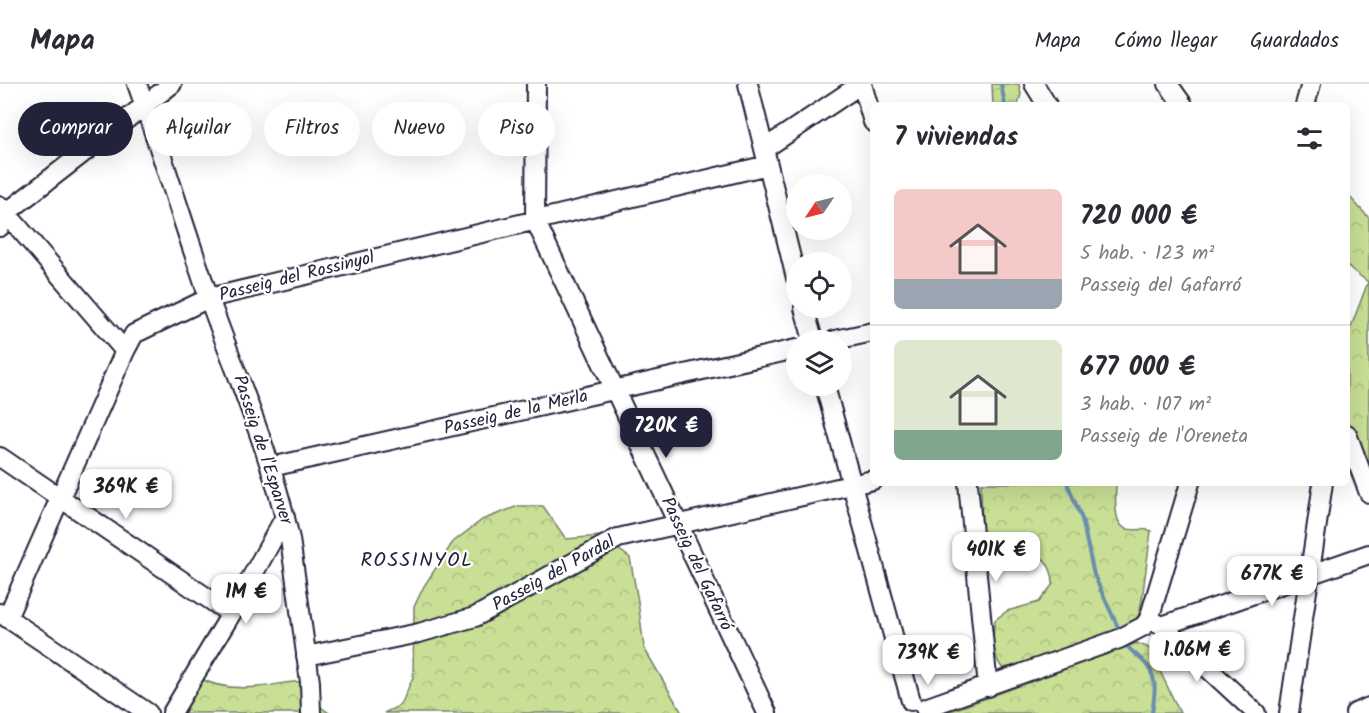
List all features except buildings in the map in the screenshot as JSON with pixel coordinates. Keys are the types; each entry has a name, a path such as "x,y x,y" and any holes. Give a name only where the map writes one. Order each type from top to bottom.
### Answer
{"street":[{"name":"Passeig de l'Esparver","path":"137,84 145,105"},
{"path":"149,102 172,84"},
{"path":"535,220 536,84"},
{"path":"748,84 790,252"},
{"path":"766,157 862,84 870,112"},
{"path":"1034,84 1045,102"},
{"path":"1168,84 1180,102"},
{"path":"1306,102 1311,84"},
{"path":"125,351 2,216 145,105"},
{"name":"Passeig de l'Esparver","path":"162,156 209,298 271,467 285,517 306,656 311,713"},
{"name":"Passeig del Rossinyol","path":"4,616 61,497 134,334 209,298 535,220 766,157"},
{"name":"Passeig del Gafarró","path":"535,220 767,713"},
{"path":"852,336 870,333"},
{"name":"Passeig de la Merla","path":"271,467 786,351"},
{"path":"828,396 916,709 988,687 1124,637 1144,626 1369,554"},
{"path":"1350,443 1369,493"},
{"path":"0,458 61,497 231,614"},
{"name":"Passeig del Pardal","path":"306,656 419,633 475,617 618,538 870,481"},
{"path":"968,486 988,687"},
{"path":"1156,623 1189,486"},
{"path":"1289,713 1323,486"},
{"path":"172,713 285,517"},
{"path":"4,616 148,713"},
{"path":"1156,623 1256,713"},
{"path":"1354,713 1369,707"}],"green space":[{"path":"992,84 1019,84 1021,94 1019,102 993,102"},
{"path":"1350,197 1369,218 1369,471 1350,428 1350,329 1368,282 1350,268"},
{"path":"981,486 1116,486 1117,516 1122,526 1130,530 1151,531 1138,617 1133,622 1103,635 1032,661 1002,668 996,657 994,645 995,620 1007,611 1039,602 1053,584 1053,578 1046,562 1033,553 996,560 988,559 982,535"},
{"path":"518,506 543,506 566,539 601,536 630,558 644,648 682,713 384,713 401,705 413,677 414,607 424,586 453,542 482,520"},
{"path":"1137,643 1149,648 1180,713 945,713"},
{"path":"198,677 219,686 235,688 297,681 310,682 310,699 329,713 172,713"}],"waterway":[{"path":"1001,84 1004,102"},
{"path":"1068,486 1082,519 1094,575 1121,634"},
{"path":"1125,643 1151,672 1154,685 1152,713"}],"district":[{"name":"ROSSINYOL","path":"417,561"}]}
